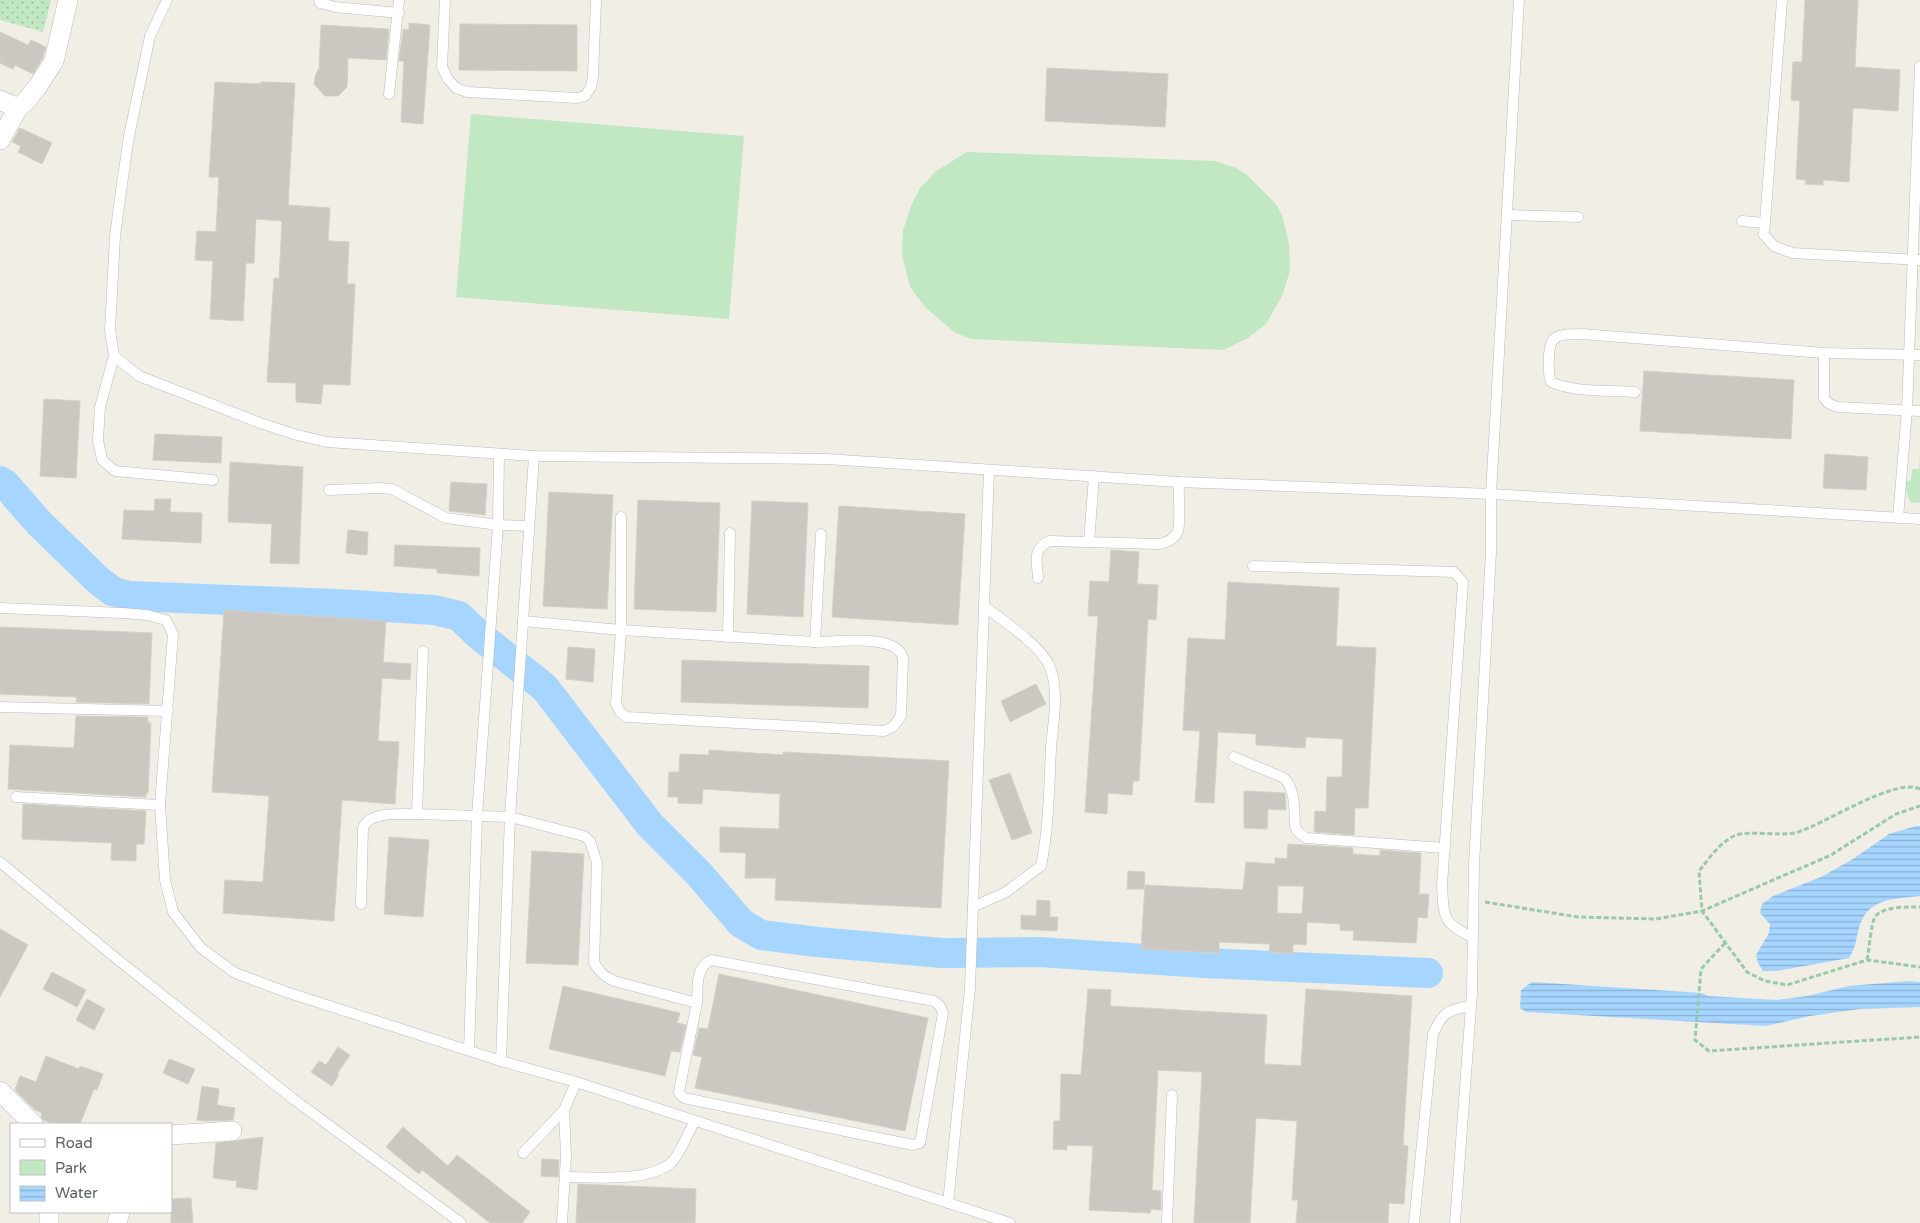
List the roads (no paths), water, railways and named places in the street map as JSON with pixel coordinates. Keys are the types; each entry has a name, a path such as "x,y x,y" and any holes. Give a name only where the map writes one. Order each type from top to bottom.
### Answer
{"street":[{"path":"0,140 18,108 32,94 54,61 68,0"},
{"path":"0,100 18,108"},
{"path":"0,1091 32,1123"},
{"path":"172,1135 232,1131"}],"lane":[{"path":"167,0 150,36 126,155 115,236 110,330 114,356 100,407 98,440 102,460 115,471 213,480"},
{"path":"319,0 320,3 335,7 399,13"},
{"path":"389,94 400,0"},
{"path":"445,0 442,67 448,79 456,88 467,92 577,98 585,96 591,87 596,0"},
{"path":"1455,1223 1472,993 1473,900 1491,552 1491,494 1519,0"},
{"path":"1782,0 1764,235 1774,246 1792,253 1916,260"},
{"path":"1898,518 1907,410 1915,354 1920,66"},
{"path":"1507,215 1578,217"},
{"path":"1742,222 1764,223"},
{"path":"1635,392 1578,388 1551,382 1549,376 1550,345 1554,339 1562,335 1582,334 1824,353 1915,354"},
{"path":"1824,353 1824,398 1828,403 1837,407 1920,411"},
{"path":"114,356 139,376 297,435 327,442 534,456 826,459 1178,482 1491,494 1920,519"},
{"path":"469,1050 477,816 498,525 499,454"},
{"path":"501,1061 510,816 520,694 521,650 534,456"},
{"path":"948,1203 970,988 990,470"},
{"path":"1089,542 1094,476"},
{"path":"1038,578 1036,554 1040,546 1049,541 1167,543 1178,530 1178,482"},
{"path":"329,490 392,489 446,518 498,525 529,526"},
{"path":"523,621 621,630 815,642 878,641 896,646 902,652 903,658 901,716 893,727 884,731 627,716 621,713 616,704 621,630 621,517"},
{"path":"728,637 730,533"},
{"path":"815,642 821,534"},
{"path":"1253,566 1454,572 1460,576 1464,589 1442,885 1444,914 1452,927 1472,937"},
{"path":"973,907 1006,892 1041,866 1050,790 1055,702 1053,676 1050,665 1044,655 984,606"},
{"path":"0,608 123,613 147,615 166,620 173,634 160,806 164,880 173,912 201,948 235,973 286,992 501,1061 576,1082 1010,1223"},
{"path":"416,814 423,651"},
{"path":"0,707 168,711"},
{"path":"1234,757 1284,778 1288,782 1292,793 1295,826 1297,831 1306,838 1444,848"},
{"path":"16,797 160,806"},
{"path":"361,904 363,828 371,818 416,814 510,816 584,836 590,841 596,863 594,962 598,970 604,976 614,981 697,1003"},
{"path":"0,862 110,953 292,1098 461,1223"},
{"path":"711,960 934,1001 940,1006 943,1013 920,1143 913,1144 684,1098 680,1093 680,1086 697,1003 699,974 704,964 711,960"},
{"path":"1414,1223 1433,1034 1440,1019 1446,1012 1470,1006"},
{"path":"523,1153 564,1110 576,1082"},
{"path":"1166,1223 1172,1095"},
{"path":"562,1223 566,1156 564,1110"},
{"path":"565,1177 628,1177 653,1173 672,1162 695,1121"}],"water":[{"path":"1920,826 1920,896 1882,902 1868,911 1863,918 1855,946 1849,958 1776,971 1763,971 1756,955 1769,933 1770,924 1760,913 1762,904 1773,896 1821,877 1853,859 1889,834"},
{"path":"1909,981 1920,982 1920,1007 1860,1009 1810,1016 1766,1026 1526,1012 1520,1008 1521,990 1532,982 1777,1000 1807,996 1849,986"}],"waterway":[{"path":"0,481 5,484 39,523 98,580 112,591 128,596 336,604 434,610 459,616 479,635 545,688 650,825 700,875 741,923 761,935 942,953 1039,952 1204,963 1428,973"}]}
